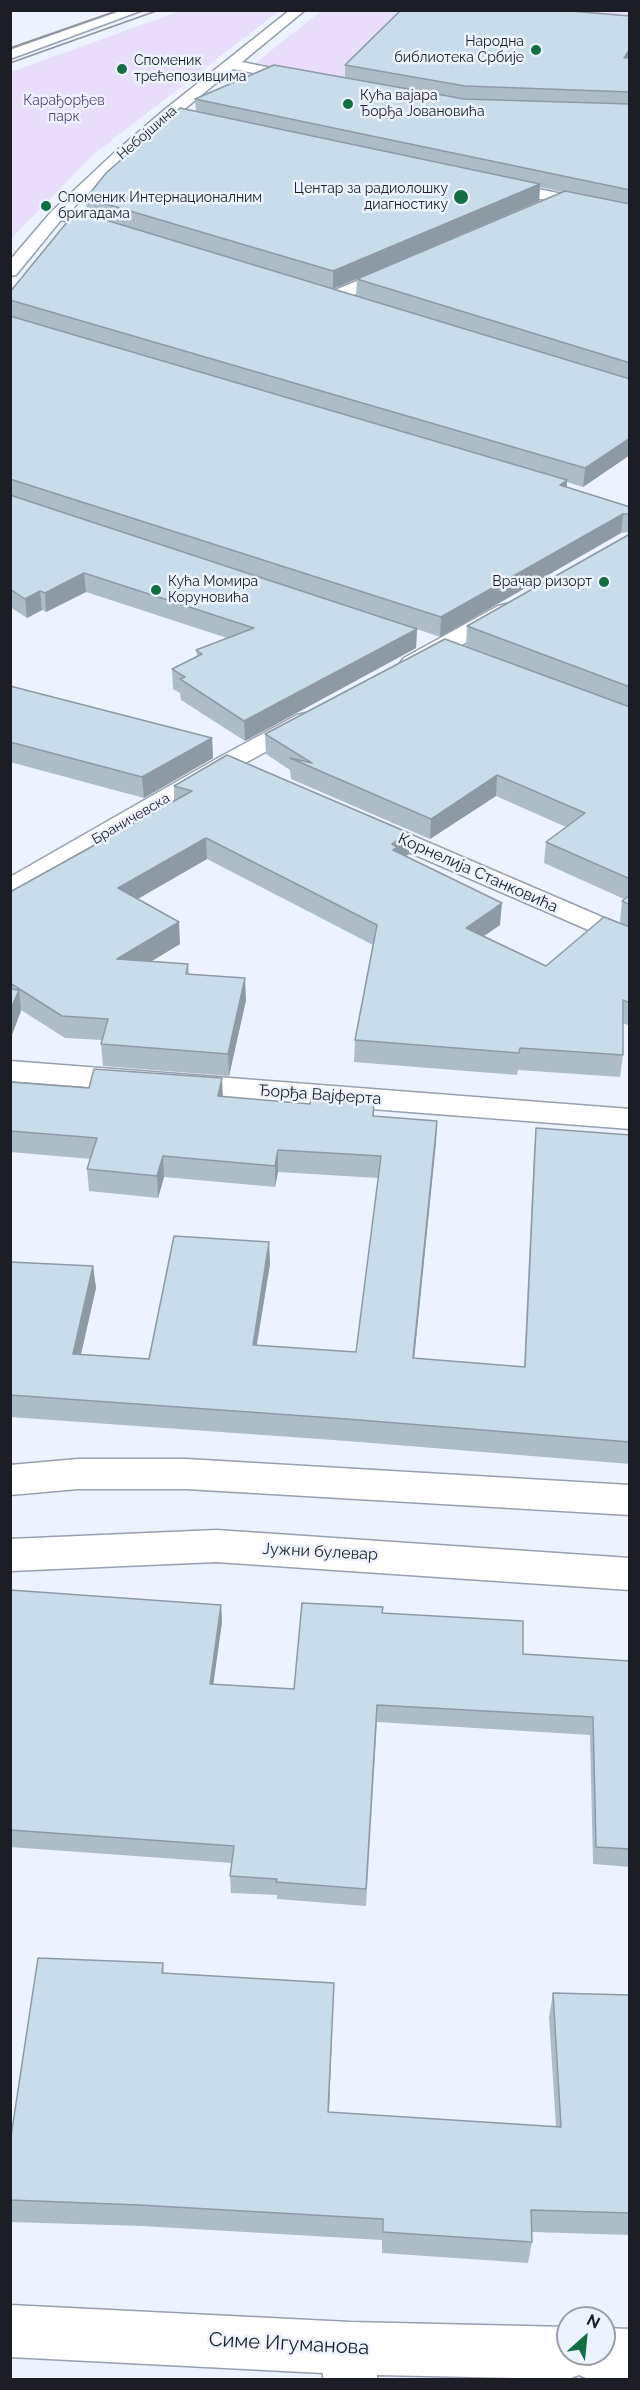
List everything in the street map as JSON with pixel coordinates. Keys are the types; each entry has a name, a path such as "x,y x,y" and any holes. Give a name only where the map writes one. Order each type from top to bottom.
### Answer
{"street":[{"path":"10,55 137,10"},
{"name":"Небојшина","path":"10,271 58,214 119,156 299,10"},
{"path":"230,64 323,82"},
{"path":"168,114 194,120"},
{"path":"481,182 630,213"},
{"path":"537,210 562,199"},
{"path":"58,214 134,237"},
{"path":"356,304 328,295 408,265"},
{"path":"390,675 453,651 529,597"},
{"path":"408,636 453,651"},
{"name":"Браничевска","path":"10,890 227,763 329,708"},
{"path":"227,763 260,777"},
{"name":"Корнелија Станковића","path":"347,816 630,940"},
{"path":"10,865 39,873"},
{"name":"Ђорђа Вајферта","path":"10,1071 630,1119"},
{"path":"10,1480 78,1474 186,1474 630,1500"},
{"name":"Јужни булевар","path":"10,1555 216,1546 630,1574"},
{"name":"Симе Игуманова","path":"10,2331 350,2364 556,2354"}],"green space":[{"name":"Карађорђев парк","path":"180,11 279,11 94,154 11,239 11,72"},
{"path":"321,11 629,11 629,89 399,91 254,64"}],"building":[{"path":"401,10 558,10 630,16 630,49 624,58 630,58 630,92 465,86 345,65"},
{"path":"274,65 464,99 630,104 630,190 195,99"},
{"path":"180,108 540,184 333,271 86,198 106,173"},
{"path":"565,191 630,204 630,363 357,279"},
{"path":"76,211 630,379 630,438 585,468 10,300 10,292"},
{"path":"10,316 567,480 560,485 630,507 630,514 623,514 441,617 10,479"},
{"path":"10,495 417,629 244,721 180,679 185,677 172,669 202,654 196,650 254,628 84,573 45,593 40,591 25,599 10,589"},
{"path":"630,534 630,687 467,626"},
{"path":"445,639 630,707 630,879 546,842 585,813 497,775 431,819 290,758 312,763 265,734"},
{"path":"10,686 212,738 142,777 10,742"},
{"path":"227,755 409,833 392,844 397,847 393,850 502,903 466,928 546,966 604,917 630,927 630,1003 623,1000 623,1055 520,1048 519,1053 355,1040 377,925 206,838 118,888 179,922 117,959 188,964 186,974 245,978 228,1054 101,1044 108,1019 62,1016 10,983 10,892 192,791 174,786"},
{"path":"630,895 630,905 622,901"},
{"path":"10,989 19,990 10,1011"},
{"path":"94,1069 222,1078 218,1096 310,1104 311,1098 374,1102 373,1116 437,1121 413,1358 525,1367 536,1128 630,1135 630,1442 10,1395 10,1262 93,1266 73,1354 149,1359 174,1236 269,1242 253,1345 356,1352 381,1156 278,1150 275,1166 163,1156 157,1176 87,1169 97,1138 10,1131 10,1082 89,1088"},
{"path":"10,1590 221,1605 210,1684 294,1689 302,1603 383,1607 382,1613 523,1621 523,1654 630,1661 630,1849 596,1847 593,1717 377,1705 366,1889 230,1876 234,1846 10,1830"},
{"path":"38,1958 163,1963 162,1973 334,1983 328,2112 561,2127 553,1993 630,1995 630,2213 531,2210 532,2242 383,2232 383,2219 10,2200 10,2143"}],"tram line":[{"path":"10,48 119,10"},
{"path":"10,63 159,10"}],"place":[{"name":"Народна библиотека Србије","path":"536,50"},
{"name":"Споменик трећепозивцима","path":"122,69"},
{"name":"Кућа вајара Ђорђа Јовановића","path":"348,104"},
{"name":"Центар за радиолошку диагностику","path":"461,197"},
{"name":"Споменик Интернационалним бригадама","path":"46,206"},
{"name":"Врачар ризорт","path":"604,582"},
{"name":"Кућа Момира Коруновића","path":"156,590"}]}
